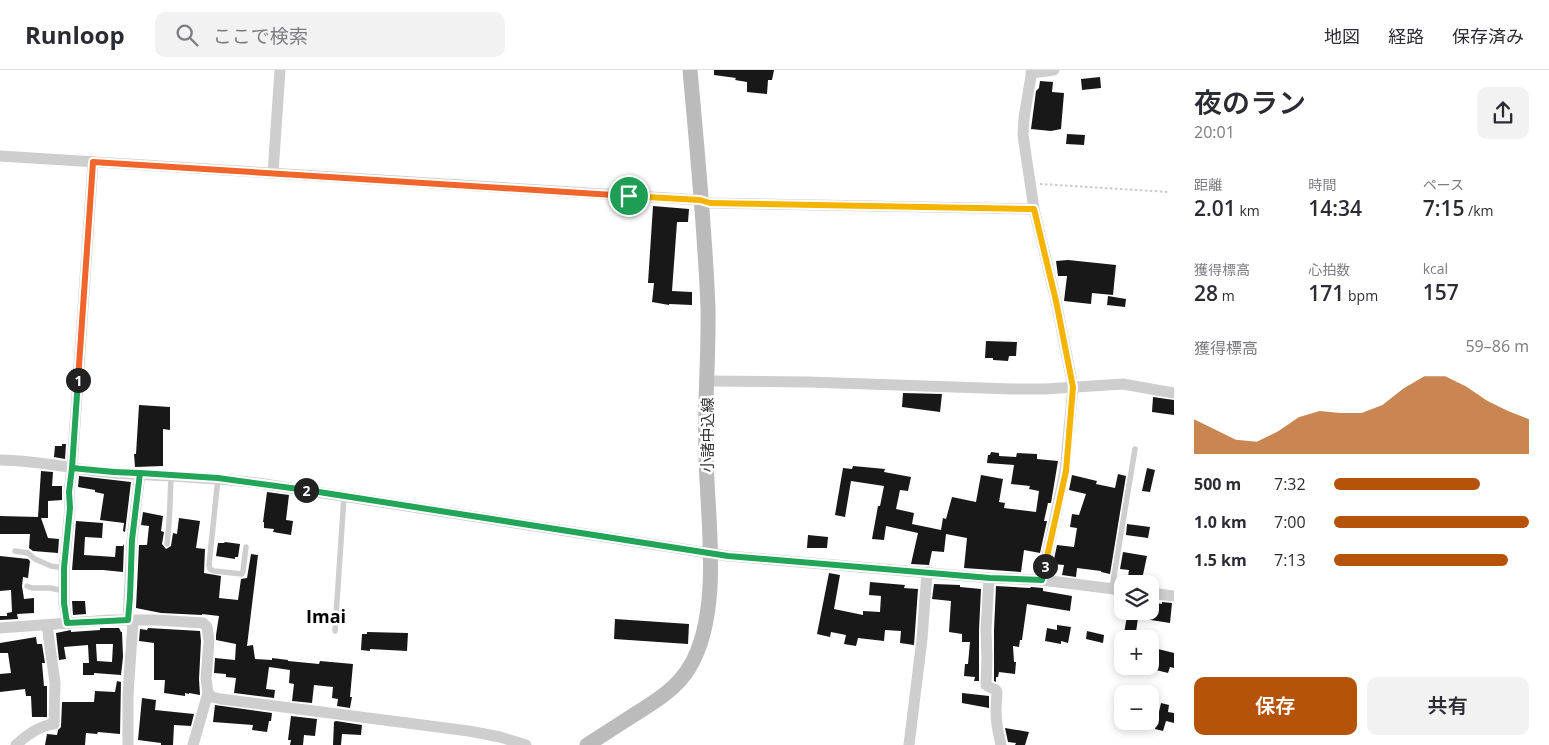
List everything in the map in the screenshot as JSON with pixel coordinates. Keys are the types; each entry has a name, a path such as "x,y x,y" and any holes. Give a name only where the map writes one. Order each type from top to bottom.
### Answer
{"main road":[{"name":"小諸中込線","path":"588,745 668,693 690,668 702,639 709,612 710,553 706,456 708,310 690,70"}],"street":[{"path":"273,173 280,70"},
{"path":"1042,580 1066,471 1073,387 1056,301 1034,209 1023,135 1031,72 1054,70"},
{"path":"0,156 700,200 710,203 1034,209"},
{"path":"67,623 64,568 70,508 69,492 93,162"},
{"path":"707,381 808,382 998,389 1045,389 1123,384 1174,393"},
{"path":"0,460 18,460 114,472 218,478 258,483 710,553 854,567 990,578 1042,580 1114,589"},
{"path":"128,745 132,540 140,473"},
{"path":"909,745 922,639 927,572"},
{"path":"990,578 986,630 986,685 996,690 997,693 995,712 1001,745"},
{"path":"1159,594 1174,596"},
{"path":"0,628 130,620 203,624 207,627 209,641 206,679 208,693 193,745"},
{"path":"16,745 46,725 54,724 55,683 47,625"},
{"path":"208,693 212,697 221,699 469,731 500,737 526,745"}],"lane":[{"path":"1119,575 1135,449"},
{"path":"167,544 171,517 172,476"},
{"path":"218,478 210,569 242,574 244,571 246,547"},
{"path":"335,631 344,496"},
{"path":"15,551 28,553 35,559 50,566 64,568"},
{"path":"28,586 64,591"}],"path":[{"path":"1031,184 1169,192"}],"building":[{"path":"714,70 774,70 772,80 768,80 767,94 747,92 747,82 735,80 736,78 714,75"},
{"path":"1100,77 1101,88 1082,90 1081,79"},
{"path":"1040,81 1053,82 1052,92 1064,93 1061,129 1051,131 1031,129 1036,91 1039,88"},
{"path":"1067,134 1085,135 1084,145 1066,144"},
{"path":"653,206 689,209 688,222 677,222 672,291 692,292 692,305 669,305 652,302 654,283 648,283"},
{"path":"1068,260 1116,265 1113,295 1092,293 1091,304 1064,301 1067,276 1058,276 1056,261"},
{"path":"1108,296 1126,299 1125,307 1107,305"},
{"path":"986,341 1017,342 1016,356 1009,356 1008,361 985,358"},
{"path":"903,393 942,394 940,412 902,407"},
{"path":"1153,397 1174,400 1174,415 1152,412"},
{"path":"139,405 170,407 170,430 163,429 163,466 135,467 134,454 136,454"},
{"path":"62,444 66,444 65,459 54,457 55,446 62,446"},
{"path":"991,452 999,453 999,456 1016,457 1017,453 1037,454 1037,459 1058,461 1051,503 1048,503 1044,521 1047,521 1040,553 1024,550 1021,572 964,568 967,538 946,534 944,552 932,551 929,565 911,564 918,533 886,526 884,540 872,539 884,486 851,481 845,517 835,515 843,468 852,469 853,466 885,469 884,472 911,477 908,491 900,490 896,509 914,513 912,524 941,530 943,518 946,519 952,497 976,502 981,475 1003,479 999,502 1005,503 1004,508 1036,512 1039,491 1029,489 1030,486 1011,484 1014,465 987,463 988,455"},
{"path":"1147,468 1155,470 1150,492 1142,491"},
{"path":"41,471 53,472 52,486 62,486 62,500 48,501 48,518 41,518 48,538 59,539 58,553 33,551 29,548 30,534 0,534 0,516 38,517"},
{"path":"1118,474 1126,476 1110,574 1077,568 1076,577 1062,575 1064,565 1053,564 1057,545 1074,547 1077,528 1070,527 1072,514 1079,515 1086,494 1069,490 1072,475 1097,481 1096,484 1115,488"},
{"path":"79,476 131,482 125,532 123,531 124,523 100,520 104,494 95,492 95,490 78,487"},
{"path":"267,492 289,495 286,520 293,521 291,535 273,532 274,529 264,528"},
{"path":"143,512 163,516 161,531 164,532 162,544 166,549 171,546 173,533 177,534 179,518 200,521 196,548 205,549 204,573 221,576 219,598 238,600 241,579 247,578 251,554 258,555 247,646 253,645 255,659 272,660 272,658 319,664 320,661 353,664 350,708 337,706 338,699 332,698 333,687 314,685 312,703 292,701 294,684 289,683 290,670 269,667 266,689 275,690 274,698 234,693 236,678 226,677 226,674 214,673 215,658 235,660 236,644 216,640 219,616 161,613 136,608 139,545 147,545 149,526 141,525"},
{"path":"76,521 103,523 102,538 85,537 84,555 115,557 116,546 123,546 124,544 123,572 72,570"},
{"path":"1127,524 1150,527 1148,538 1126,535"},
{"path":"808,535 828,537 827,548 807,548"},
{"path":"218,543 240,544 238,557 235,557 235,559 216,556"},
{"path":"1123,552 1147,556 1143,575 1128,575 1129,570 1120,569"},
{"path":"0,556 28,559 30,561 28,578 23,577 22,586 24,599 34,598 34,613 17,614 18,619 0,620 0,616 7,616 7,613 12,612 11,590 0,591"},
{"path":"829,573 840,575 834,609 863,615 863,611 880,612 881,596 869,595 870,582 905,585 904,588 918,589 914,645 900,643 901,631 885,630 884,641 858,638 856,646 844,644 846,635 831,632 830,637 817,634"},
{"path":"934,584 960,585 960,587 981,589 979,681 974,681 975,677 964,676 965,664 968,664 970,642 962,642 962,634 949,632 951,601 932,599"},
{"path":"996,586 1043,588 1043,591 1072,596 1070,611 1027,604 1022,640 1020,640 1019,647 1013,646 1014,662 1016,662 1015,674 999,672 996,682 994,681 994,630"},
{"path":"72,601 85,601 86,614 73,615"},
{"path":"1162,602 1172,603 1170,623 1151,620 1159,620 1159,604 1162,604"},
{"path":"615,619 689,624 688,644 614,639"},
{"path":"1126,620 1138,620 1136,630 1125,630"},
{"path":"1057,625 1071,627 1068,643 1061,641 1061,644 1045,641 1047,628 1057,630"},
{"path":"100,628 119,628 122,632 123,657 121,675 94,673 94,675 83,675 83,663 89,663 88,645 64,647 66,659 59,660 56,633 71,630 71,632 100,630","holes":["96,644 113,644 112,662 97,661"]},
{"path":"148,628 200,631 200,695 185,693 185,696 164,693 165,680 154,680 154,643 139,641 140,629 147,630"},
{"path":"1087,631 1104,635 1103,643 1086,639"},
{"path":"367,632 408,633 407,651 361,650 362,634 367,634"},
{"path":"36,637 37,644 42,644 45,663 42,663 44,686 47,686 47,717 32,717 31,696 26,696 25,689 0,692 0,674 11,673 8,653 0,653 0,643"},
{"path":"1159,649 1174,653 1174,668 1170,667 1168,673 1159,671"},
{"path":"117,681 121,682 120,734 86,733 85,745 45,745 47,734 57,735 61,727 62,702 94,702 95,691 115,692"},
{"path":"962,693 989,696 989,708 962,703"},
{"path":"142,698 156,700 155,710 194,714 191,726 174,725 173,745 161,745 161,743 138,740"},
{"path":"1161,703 1169,705 1168,712 1174,713 1174,723 1166,721 1163,731 1159,730"},
{"path":"215,705 272,713 267,732 252,730 253,725 213,722"},
{"path":"291,716 317,719 315,736 304,735 303,745 290,745 291,740 288,740"},
{"path":"334,722 362,725 361,735 342,734 341,745 333,745"},
{"path":"1005,728 1029,732 1025,745 1015,745 1016,743 1008,742"}],"district":[{"name":"Imai","path":"326,616"}],"route":[{"path":"629,196 93,162 72,468 140,473 132,540 128,620 67,623 64,603 64,568 72,468 218,478 258,483 728,556 990,578 1042,580 1066,471 1073,387 1056,301 1034,209 710,203 700,200 629,196"}]}
